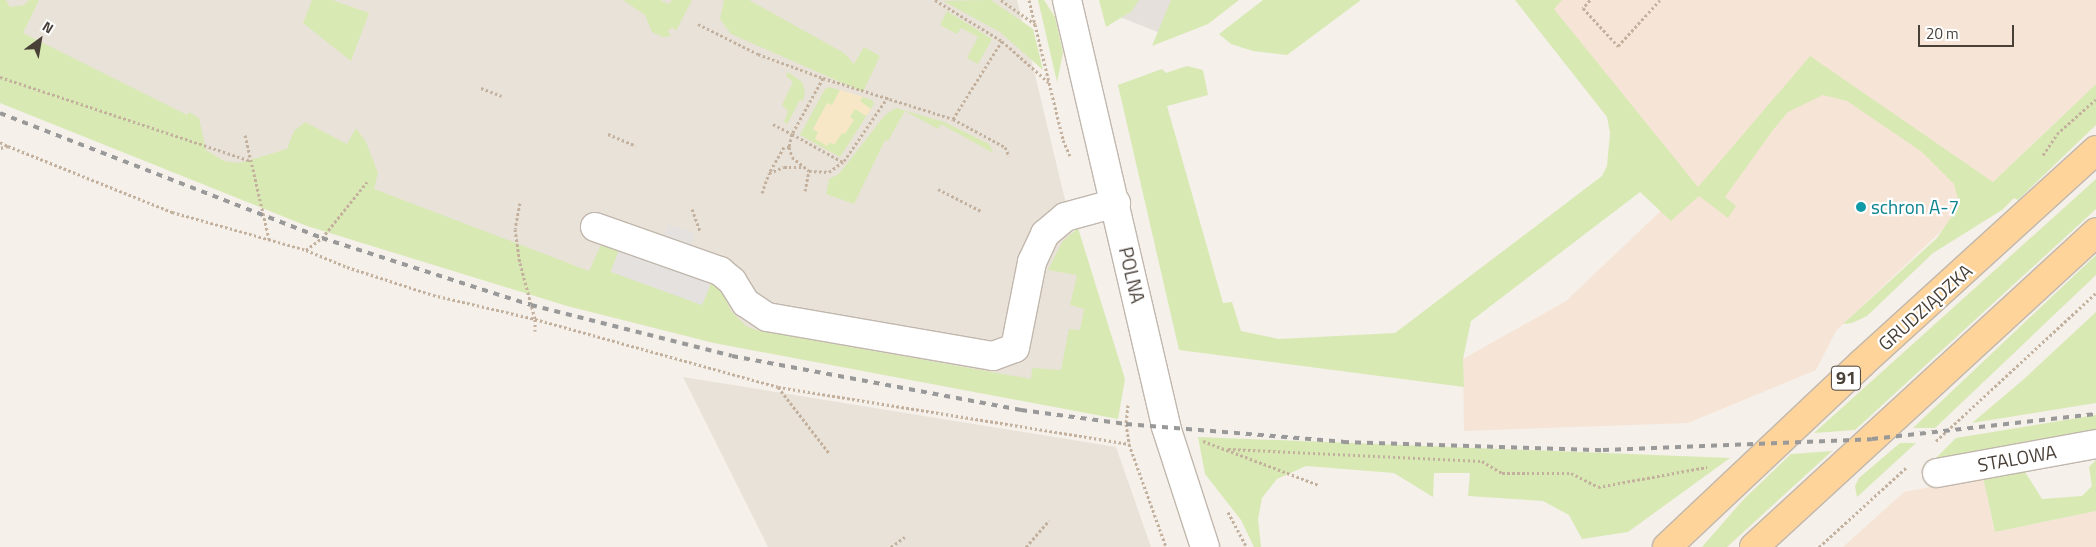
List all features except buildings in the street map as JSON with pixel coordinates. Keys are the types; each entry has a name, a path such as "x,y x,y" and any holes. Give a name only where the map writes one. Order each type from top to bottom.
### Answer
{"main road":[{"name":"GRUDZIĄDZKA","path":"1667,547 1854,370 2096,150"},
{"path":"1754,547 2096,232"}],"street":[{"name":"POLNA","path":"1067,0 1116,203 1166,427 1205,547"},
{"path":"594,227 720,271 732,281 746,303 767,317 993,356 1014,348 1032,262 1045,234 1065,217 1116,203"},
{"name":"STALOWA","path":"1937,472 2096,444"}],"path":[{"path":"937,0 1002,41 1049,82"},
{"path":"1001,0 1036,25"},
{"path":"1590,0 1583,8 1618,46 1660,0"},
{"path":"698,24 758,54 823,78 953,119 1005,147 1009,156"},
{"path":"953,119 1002,41"},
{"path":"0,77 251,161"},
{"path":"823,78 792,134 789,147 792,157 809,171 829,172 843,162 888,97"},
{"path":"481,88 502,96"},
{"path":"773,124 843,162"},
{"path":"608,134 636,146"},
{"path":"245,135 268,239"},
{"path":"0,142 172,212 306,250 346,267 433,295 535,319 778,387 1129,444"},
{"path":"0,148 8,146"},
{"path":"762,193 779,153 789,147"},
{"path":"769,173 784,167 802,167"},
{"path":"805,192 809,171"},
{"path":"306,250 322,238 367,182"},
{"path":"938,189 981,212"},
{"path":"520,203 515,229 520,263 535,319 534,330"},
{"path":"1932,445 2096,293"},
{"path":"778,387 829,453"},
{"path":"1196,439 1228,449 1319,485"},
{"path":"1228,449 1482,461 1502,473 1571,473 1598,487 1714,465"},
{"path":"1819,547 1910,464"},
{"path":"1026,547 1049,521"},
{"path":"891,547 905,537"}],"shaded area":[{"path":"0,0 1017,0 1112,395 758,334 584,291 0,81"},
{"path":"1107,0 1203,0 1160,33 1110,13"},
{"path":"1556,0 2096,0 2096,84 1836,331 1816,370 1688,423 1464,431 1463,359 1566,301 1690,183 1547,9"},
{"path":"668,224 695,233 682,272 711,283 702,305 611,272 619,250 654,262"},
{"path":"683,377 1116,447 1151,547 768,547"},
{"path":"1983,477 1995,532 2096,511 2096,547 1843,547 1904,492"}],"green space":[{"path":"0,0 6,0 10,7 24,5 29,0 39,0 23,33 187,115 189,112 199,118 206,150 224,161 239,163 287,149 294,131 305,122 347,144 356,128 366,142 378,173 374,189 589,271 601,245 619,250 611,271 702,305 711,283 721,289 731,311 746,326 756,330 1031,379 1032,368 1061,370 1069,329 1080,330 1084,309 1070,305 1077,275 1048,270 1062,242 1078,228 1125,379 1118,419 714,343 567,306 307,226 0,103"},
{"path":"312,0 332,0 369,13 351,61 303,23"},
{"path":"623,0 660,0 669,4 672,0 692,0 676,31 674,28 669,29 668,32 672,36 663,37 652,32 645,15"},
{"path":"724,0 749,0 844,53 854,64 864,47 880,56 863,92 731,34 720,19"},
{"path":"991,0 1033,29 1043,70 1000,32 943,1"},
{"path":"1038,0 1044,0 1055,17 1063,53 1057,82"},
{"path":"1099,0 1139,0 1132,11 1106,27"},
{"path":"1171,0 1239,0 1208,24 1152,46"},
{"path":"1263,0 1361,0 1287,55 1253,51 1231,44 1219,34"},
{"path":"1515,0 1562,0 1554,9 1698,187 1810,56 1993,182 2096,84 2096,125 2018,200 2014,198 2002,210 1933,253 1867,316 1852,323 1843,324 1937,238 1952,216 1958,199 1954,184 1922,152 1847,101 1823,95 1788,112 1773,130 1725,197 1736,206 1728,218 1699,196 1671,221 1640,192 1471,321 1463,359 1464,387 1179,350 1118,85 1162,69 1166,73 1187,66 1203,70 1208,95 1167,106 1223,303 1232,302 1241,331 1279,339 1395,333 1602,176 1607,166 1610,133 1607,117"},
{"path":"947,11 992,39 978,64 967,58 978,37 961,28 957,34 940,25"},
{"path":"788,72 802,82 805,91 803,101 800,100 787,124 784,122 788,111 782,105 793,82 786,76"},
{"path":"829,87 872,100 874,104 840,157 800,135 825,89"},
{"path":"896,108 944,122 989,144 993,153 941,124 938,129 905,111 888,141 885,140 854,204 826,194 829,179 839,174 885,115"},
{"path":"2096,179 2096,209 1855,430 1814,433"},
{"path":"2096,255 2096,275 1935,428 1913,428"},
{"path":"2096,312 2096,403 1972,423 2024,379"},
{"path":"2096,415 2096,434 1933,461 1956,438"},
{"path":"1198,437 1730,458 1628,532 1582,539 1569,515 1543,501 1468,496 1470,473 1434,473 1433,497 1394,473 1306,466 1277,479 1262,498 1258,519 1261,547 1254,547 1241,520 1205,474"},
{"path":"1900,443 1916,443 1857,497 1855,486 1859,478"},
{"path":"1832,451 1727,547 1702,547 1743,500 1791,454"},
{"path":"2096,460 2096,511 1995,532 1983,477 2025,472 2042,499 2082,496 2092,486 2089,467"}],"sand":[{"path":"840,90 863,97 860,101 871,109 866,116 855,109 850,117 854,120 845,134 842,133 834,145 830,142 827,146 815,139 818,132 813,129 827,103 832,105"}],"railway":[{"path":"0,113 322,238 531,305 732,356 1021,410 1126,424 1343,442 1603,450 1872,439 2096,414"}],"place":[{"name":"schron A-7","path":"1861,207"}]}
